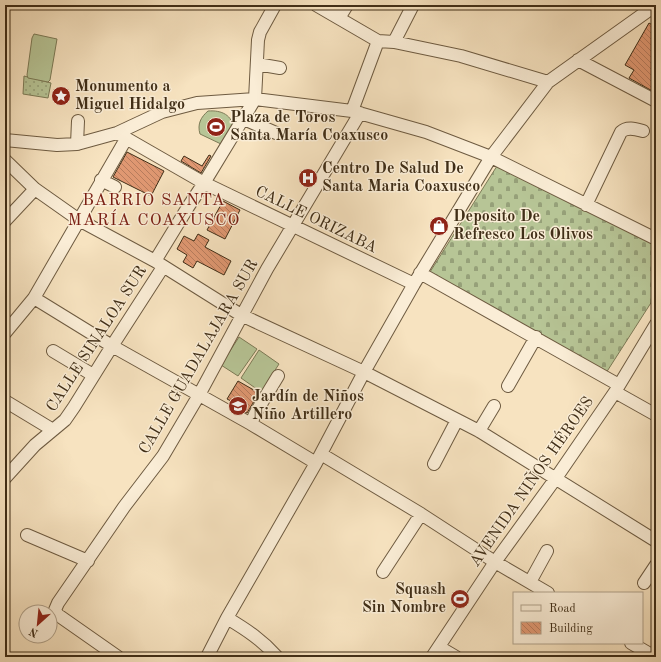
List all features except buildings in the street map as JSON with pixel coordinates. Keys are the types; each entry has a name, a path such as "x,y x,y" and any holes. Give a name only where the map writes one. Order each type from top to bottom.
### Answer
{"street":[{"path":"255,99 258,40 260,32 275,5"},
{"path":"316,5 378,41 394,42 461,56 548,82"},
{"path":"338,18 347,5"},
{"path":"394,42 413,5"},
{"path":"207,657 227,618 318,459 364,372 414,284 491,157 548,82 656,5"},
{"name":"CALLE GUADALAJARA SUR","path":"118,657 58,616 55,610 58,603 124,507 163,456 199,395 242,315 294,227 356,112 378,41"},
{"path":"578,60 656,101"},
{"path":"257,64 280,68"},
{"path":"5,140 57,146 122,136 162,112 196,103 255,99 356,112 426,132 491,157 656,239"},
{"name":"CALLE SINALOA SUR","path":"5,478 35,445 65,420 74,407 112,346 159,264 188,207 255,99"},
{"path":"244,119 276,133"},
{"path":"77,144 78,121"},
{"path":"586,205 624,129 630,128 643,131"},
{"path":"5,333 34,298 101,180 122,136"},
{"name":"CALLE ORIZABA","path":"122,136 204,183 414,284"},
{"path":"5,160 36,189 79,220 159,264 242,315 364,372 480,431 656,541"},
{"path":"101,180 115,187"},
{"path":"5,221 36,189"},
{"path":"420,274 536,337 617,388 656,415"},
{"path":"34,298 112,346 199,395 421,514 495,562 546,592"},
{"name":"AVENIDA NIÑOS HÉROES","path":"436,652 495,562 556,478 617,388 656,324"},
{"path":"508,386 536,337"},
{"path":"53,352 93,376"},
{"path":"251,424 255,414 278,376"},
{"path":"5,401 53,430"},
{"path":"480,431 494,406"},
{"path":"434,464 457,420"},
{"path":"382,572 421,514"},
{"path":"27,535 88,561"},
{"path":"530,582 547,551"},
{"path":"644,583 656,565"},
{"path":"227,618 257,637 277,657"},
{"path":"633,644 655,657"},
{"path":"436,652 456,657"}],"green space":[{"path":"34,34 57,39 50,80 48,82 28,78 27,75 32,38"},
{"path":"24,76 51,83 48,98 23,94"},
{"name":"Plaza de Toros Santa María Coaxusco","path":"208,111 218,111 226,114 233,124 234,129 221,144 200,134 200,121"},
{"path":"497,166 656,245 656,295 606,373 430,272"},
{"path":"239,337 257,349 238,376 221,365"},
{"path":"259,350 279,364 261,392 241,378"}],"place":[{"name":"Monumento a Miguel Hidalgo","path":"61,96"},
{"name":"Plaza de Toros Santa María Coaxusco","path":"216,127"},
{"name":"Centro De Salud De Santa Maria Coaxusco","path":"308,178"},
{"name":"Deposito De Refresco Los Olivos","path":"439,226"},
{"name":"Jardín de Niños Niño Artillero","path":"238,406"},
{"name":"Squash Sin Nombre","path":"460,599"}],"district":[{"name":"BARRIO SANTA MARÍA COAXUSCO","path":"154,210"}]}
